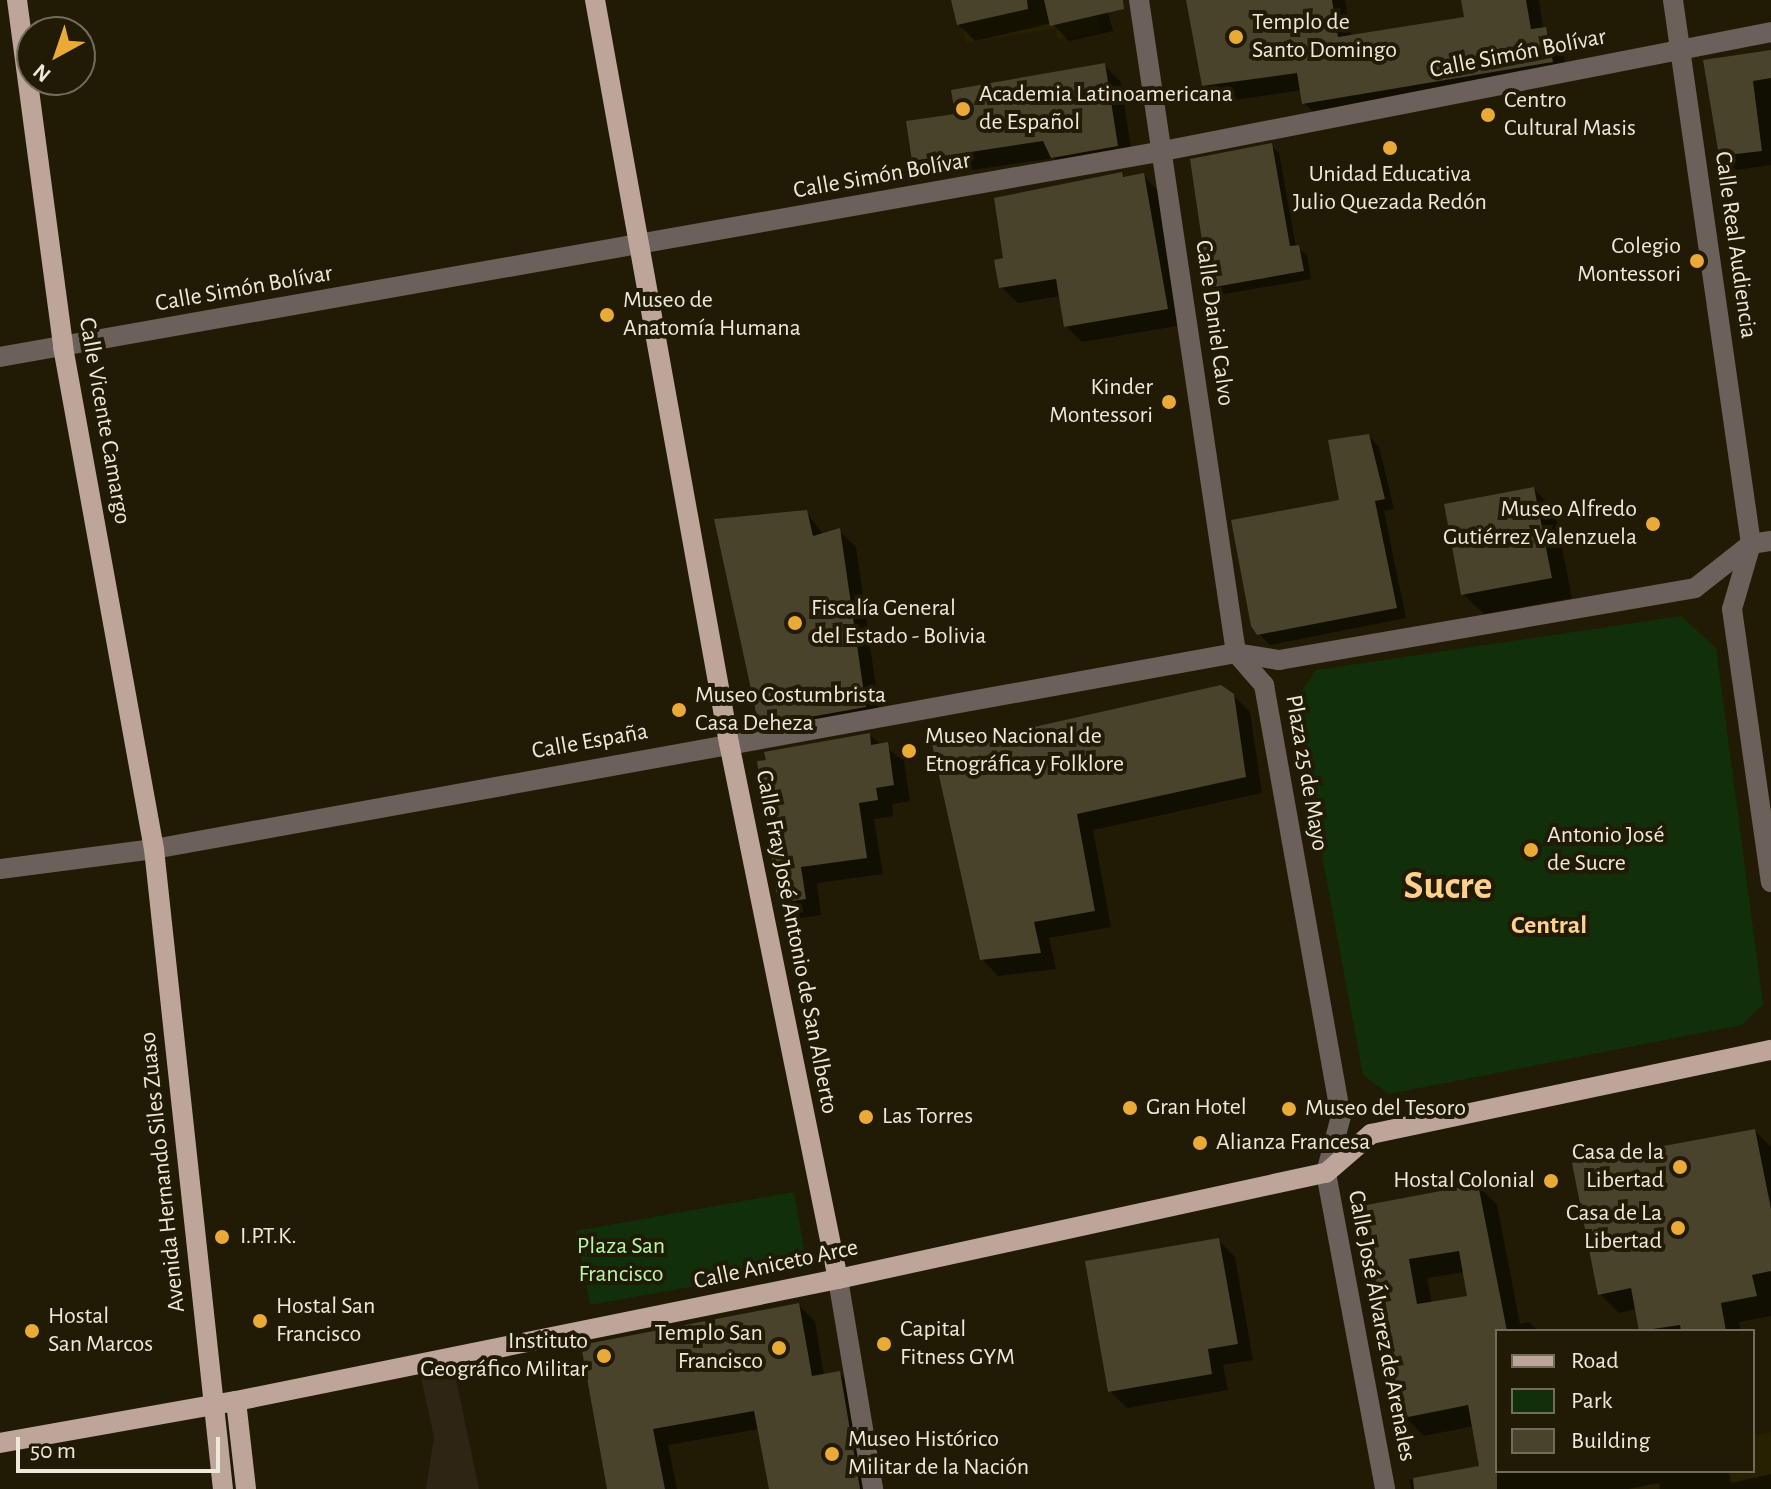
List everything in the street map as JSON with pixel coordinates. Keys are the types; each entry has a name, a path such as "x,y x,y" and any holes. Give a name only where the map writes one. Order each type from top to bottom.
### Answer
{"main road":[{"name":"Calle Vicente Camargo","path":"17,0 63,347 154,849"},
{"name":"Calle Fray José Antonio de San Alberto","path":"595,0 729,743 838,1279"},
{"name":"Avenida Hernando Siles Zuaso","path":"154,849 223,1489"},
{"path":"1326,1173 1371,1134 1771,1050"},
{"name":"Calle Aniceto Arce","path":"0,1443 236,1401 838,1279 1326,1173"},
{"path":"236,1401 246,1489"}],"street":[{"name":"Calle Daniel Calvo","path":"1139,0 1236,653"},
{"name":"Calle Real Audiencia","path":"1673,0 1761,543"},
{"name":"Calle Simón Bolívar","path":"0,357 640,247 1163,151 1771,32"},
{"path":"1236,653 1279,660 1695,588 1761,543"},
{"path":"1761,543 1732,609 1771,882"},
{"name":"Calle España","path":"0,869 154,849 1236,653"},
{"name":"Plaza 25 de Mayo","path":"1236,653 1264,685 1341,1116 1326,1173"},
{"name":"Calle José Álvarez de Arenales","path":"1326,1173 1385,1489"},
{"path":"838,1279 873,1489"}],"shaded area":[{"path":"957,0 1096,0 1101,32 1057,39 1056,28 966,43"},
{"path":"454,1370 479,1489 426,1489 434,1437 421,1377"},
{"path":"1495,1431 1495,1473 1755,1473 1755,1436 1771,1432 1771,1489 1483,1489 1473,1435"}],"green space":[{"path":"1681,616 1716,648 1763,1004 1742,1025 1389,1094 1363,1075 1294,706 1303,689 1316,670"},
{"name":"Plaza San Francisco","path":"794,1192 807,1266 590,1305 576,1231"}],"building":[{"path":"951,0 1027,0 1028,9 957,25"},
{"path":"1044,0 1123,0 1124,9 1050,26"},
{"path":"1186,0 1332,0 1338,37 1464,17 1461,0 1526,0 1531,29 1546,27 1553,62 1302,104 1297,73 1202,86"},
{"path":"1771,50 1771,78 1753,81 1762,151 1719,156 1703,60"},
{"path":"1105,63 1118,146 1051,158 1043,141 912,161 906,121 955,114 951,90"},
{"path":"1272,143 1290,246 1299,245 1304,271 1209,288 1190,159"},
{"path":"1122,172 1123,177 1144,173 1168,309 1064,327 1056,279 999,288 994,260 1003,258 994,198"},
{"path":"1369,434 1385,499 1375,501 1397,608 1257,635 1251,626 1231,520 1339,500 1328,440"},
{"path":"1534,487 1552,578 1461,595 1444,504"},
{"name":"Fiscalía General del Estado - Bolivia","path":"807,510 813,536 840,528 866,707 759,726 714,519"},
{"path":"1221,685 1234,694 1246,777 1077,814 1095,911 1034,922 1041,953 980,960 932,744 994,736"},
{"path":"870,733 871,745 888,742 894,785 876,788 878,800 859,803 867,858 801,867 806,899 778,903 757,761 766,760 764,752"},
{"name":"Casa de La Libertad","path":"1755,1129 1771,1209 1771,1271 1752,1275 1757,1296 1721,1303 1726,1329 1681,1329 1680,1325 1639,1329 1631,1288 1598,1295 1572,1163"},
{"path":"1478,1184 1507,1329 1495,1329 1497,1489 1414,1489 1413,1478 1479,1466 1468,1405 1403,1418 1361,1206","holes":["1459,1251 1467,1296 1417,1304 1409,1259"]},
{"path":"1219,1238 1238,1344 1208,1349 1212,1374 1108,1392 1085,1261"},
{"path":"799,1303 812,1376 840,1371 860,1489 769,1489 754,1411 653,1429 665,1489 607,1489 581,1345"}],"place":[{"name":"Templo de Santo Domingo","path":"1236,37"},
{"name":"Academia Latinoamericana de Español","path":"963,109"},
{"name":"Centro Cultural Masis","path":"1488,115"},
{"name":"Unidad Educativa Julio Quezada Redón","path":"1390,148"},
{"name":"Colegio Montessori","path":"1697,261"},
{"name":"Museo de Anatomía Humana","path":"607,315"},
{"name":"Kinder Montessori","path":"1169,402"},
{"name":"Museo Alfredo Gutiérrez Valenzuela","path":"1653,524"},
{"name":"Fiscalía General del Estado - Bolivia","path":"795,623"},
{"name":"Museo Costumbrista Casa Deheza","path":"679,710"},
{"name":"Museo Nacional de Etnográfica y Folklore","path":"909,751"},
{"name":"Antonio José de Sucre","path":"1531,850"},
{"name":"Gran Hotel","path":"1130,1108"},
{"name":"Museo del Tesoro","path":"1289,1109"},
{"name":"Las Torres","path":"866,1117"},
{"name":"Alianza Francesa","path":"1200,1143"},
{"name":"Casa de la Libertad","path":"1680,1167"},
{"name":"Hostal Colonial","path":"1551,1181"},
{"name":"Casa de La Libertad","path":"1678,1228"},
{"name":"I.P.T.K.","path":"222,1237"},
{"name":"Hostal San Francisco","path":"260,1321"},
{"name":"Hostal San Marcos","path":"32,1331"},
{"name":"Capital Fitness GYM","path":"884,1344"},
{"name":"Templo San Francisco","path":"779,1348"},
{"name":"Instituto Geográfico Militar","path":"604,1356"},
{"name":"Museo Histórico Militar de la Nación","path":"832,1454"}],"district":[{"name":"Sucre","path":"1448,886"},
{"name":"Central","path":"1549,926"}]}
